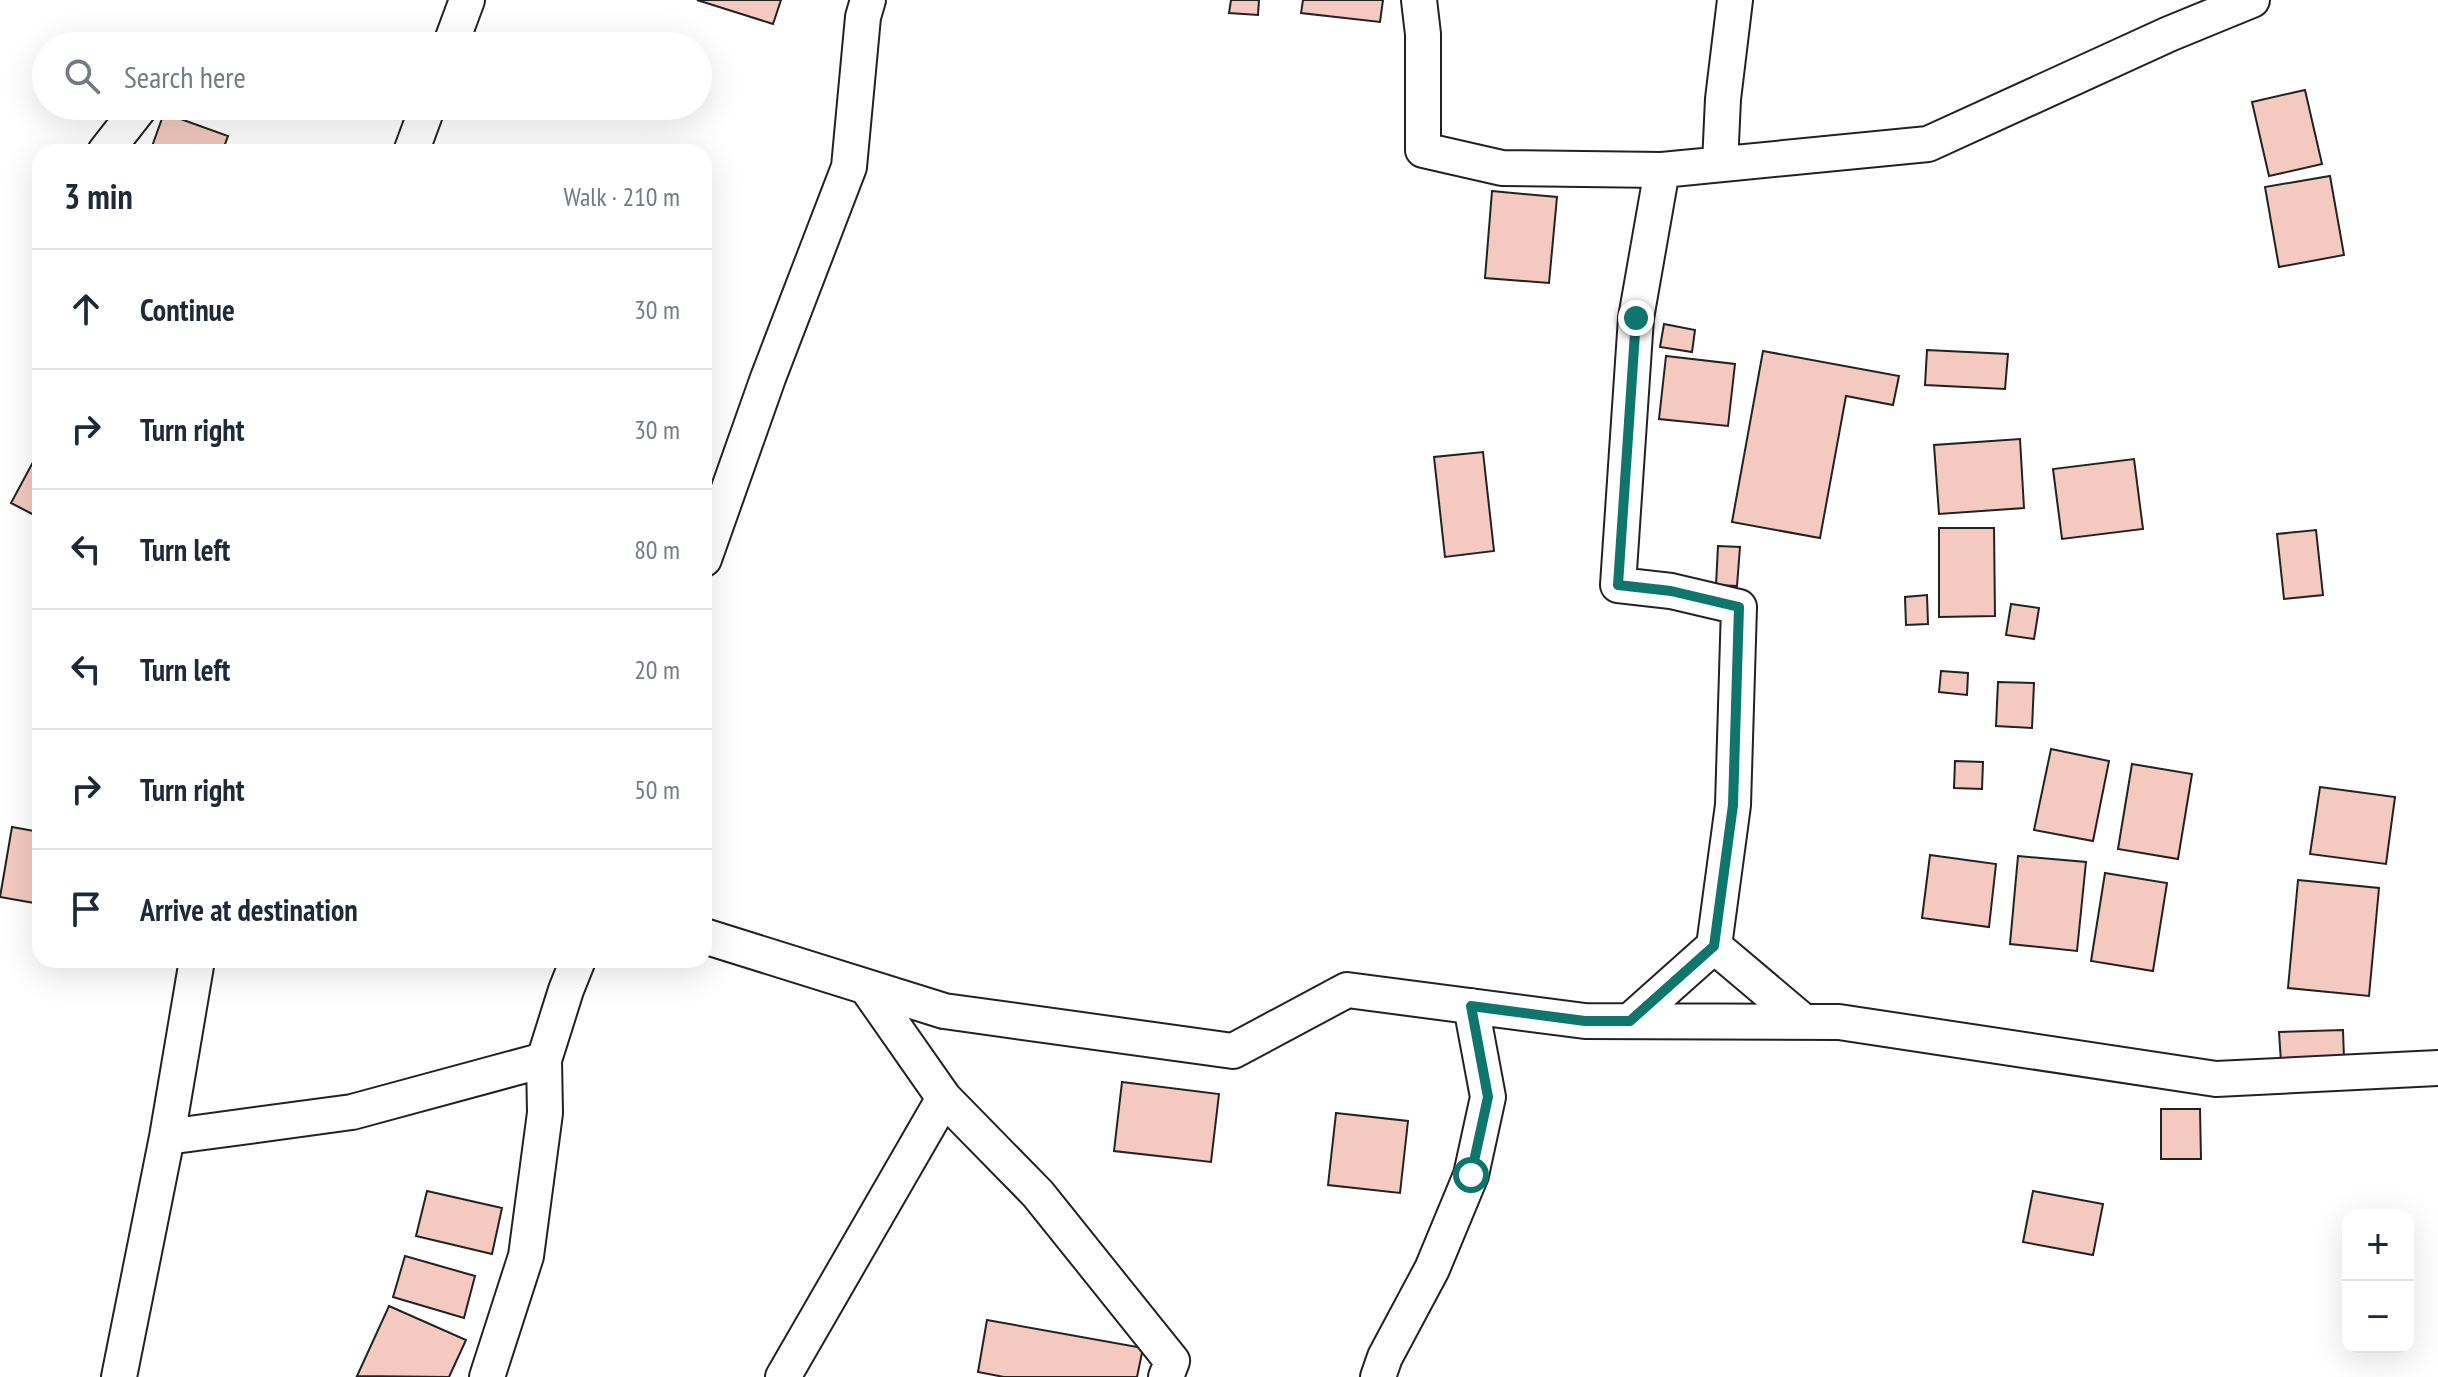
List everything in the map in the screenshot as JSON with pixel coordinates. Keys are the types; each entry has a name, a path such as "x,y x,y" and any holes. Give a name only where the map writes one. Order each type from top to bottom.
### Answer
{"street":[{"path":"455,32 467,0"},
{"path":"712,536 768,378 849,167 863,17 868,0"},
{"path":"1419,0 1423,34 1423,150 1502,168 1662,170 1928,144 2169,34 2252,0"},
{"path":"1720,164 1723,99 1735,0"},
{"path":"111,144 130,120"},
{"path":"414,144 423,120"},
{"path":"1630,1021 1714,946 1733,805 1739,607 1671,591 1618,585 1636,318 1662,170"},
{"path":"712,939 944,1011 1233,1051 1347,990 1585,1021 1839,1022 2216,1079 2438,1068"},
{"path":"1714,946 1804,1022"},
{"path":"119,1377 167,1137 196,968"},
{"path":"487,1377 526,1256 545,1113 544,1060 575,968"},
{"path":"867,988 944,1098 1038,1194 1172,1361 1166,1377"},
{"path":"1378,1377 1385,1357 1432,1269 1471,1175 1488,1097 1471,1006"},
{"path":"167,1137 352,1112 544,1060"},
{"path":"783,1377 944,1098"}],"building":[{"path":"697,0 781,0 773,24"},
{"path":"1231,0 1259,0 1258,15 1229,13"},
{"path":"1303,0 1383,0 1380,22 1301,13"},
{"path":"2305,90 2322,164 2269,176 2252,102"},
{"path":"161,120 183,120 228,136 225,144 153,144"},
{"path":"2330,176 2344,255 2279,267 2265,187"},
{"path":"1492,191 1557,197 1549,283 1485,278"},
{"path":"1664,324 1695,330 1692,352 1660,347"},
{"path":"1927,350 2008,354 2005,389 1925,385"},
{"path":"1763,351 1899,376 1893,405 1846,396 1820,538 1732,522"},
{"path":"1666,356 1735,364 1728,426 1659,419"},
{"path":"2020,439 2024,508 1939,514 1934,445"},
{"path":"1483,452 1494,551 1445,557 1434,457"},
{"path":"2134,459 2143,529 2062,539 2053,469"},
{"path":"32,464 32,514 11,503"},
{"path":"1939,528 1994,528 1995,616 1939,617"},
{"path":"2316,530 2323,595 2284,599 2277,534"},
{"path":"1718,546 1740,547 1737,586 1716,585"},
{"path":"1927,595 1928,624 1906,625 1905,597"},
{"path":"2011,604 2039,608 2034,639 2006,635"},
{"path":"1941,671 1968,673 1967,695 1939,692"},
{"path":"1998,682 2034,683 2032,728 1996,726"},
{"path":"2051,749 2109,761 2093,841 2034,830"},
{"path":"1955,761 1983,762 1982,789 1954,788"},
{"path":"2132,764 2192,774 2178,859 2118,849"},
{"path":"2320,787 2395,797 2386,864 2310,854"},
{"path":"12,827 32,831 32,903 0,897"},
{"path":"1930,855 1996,864 1989,927 1922,918"},
{"path":"2018,856 2086,862 2077,951 2010,944"},
{"path":"2105,873 2167,883 2153,971 2091,961"},
{"path":"2298,880 2379,888 2369,996 2288,988"},
{"path":"2343,1030 2344,1059 2281,1062 2279,1032"},
{"path":"1122,1082 1219,1094 1211,1162 1114,1151"},
{"path":"2161,1109 2200,1109 2201,1159 2161,1159"},
{"path":"1336,1113 1408,1121 1400,1193 1328,1185"},
{"path":"427,1191 502,1208 492,1254 416,1236"},
{"path":"2033,1191 2103,1204 2093,1255 2023,1242"},
{"path":"405,1256 475,1276 464,1318 393,1297"},
{"path":"389,1306 466,1340 449,1377 357,1376"},
{"path":"987,1320 1143,1348 1137,1377 1004,1377 978,1372"}],"route":[{"path":"1471,1175 1488,1097 1471,1006 1585,1021 1630,1021 1714,946 1733,805 1739,607 1671,591 1618,585 1636,318"}]}
